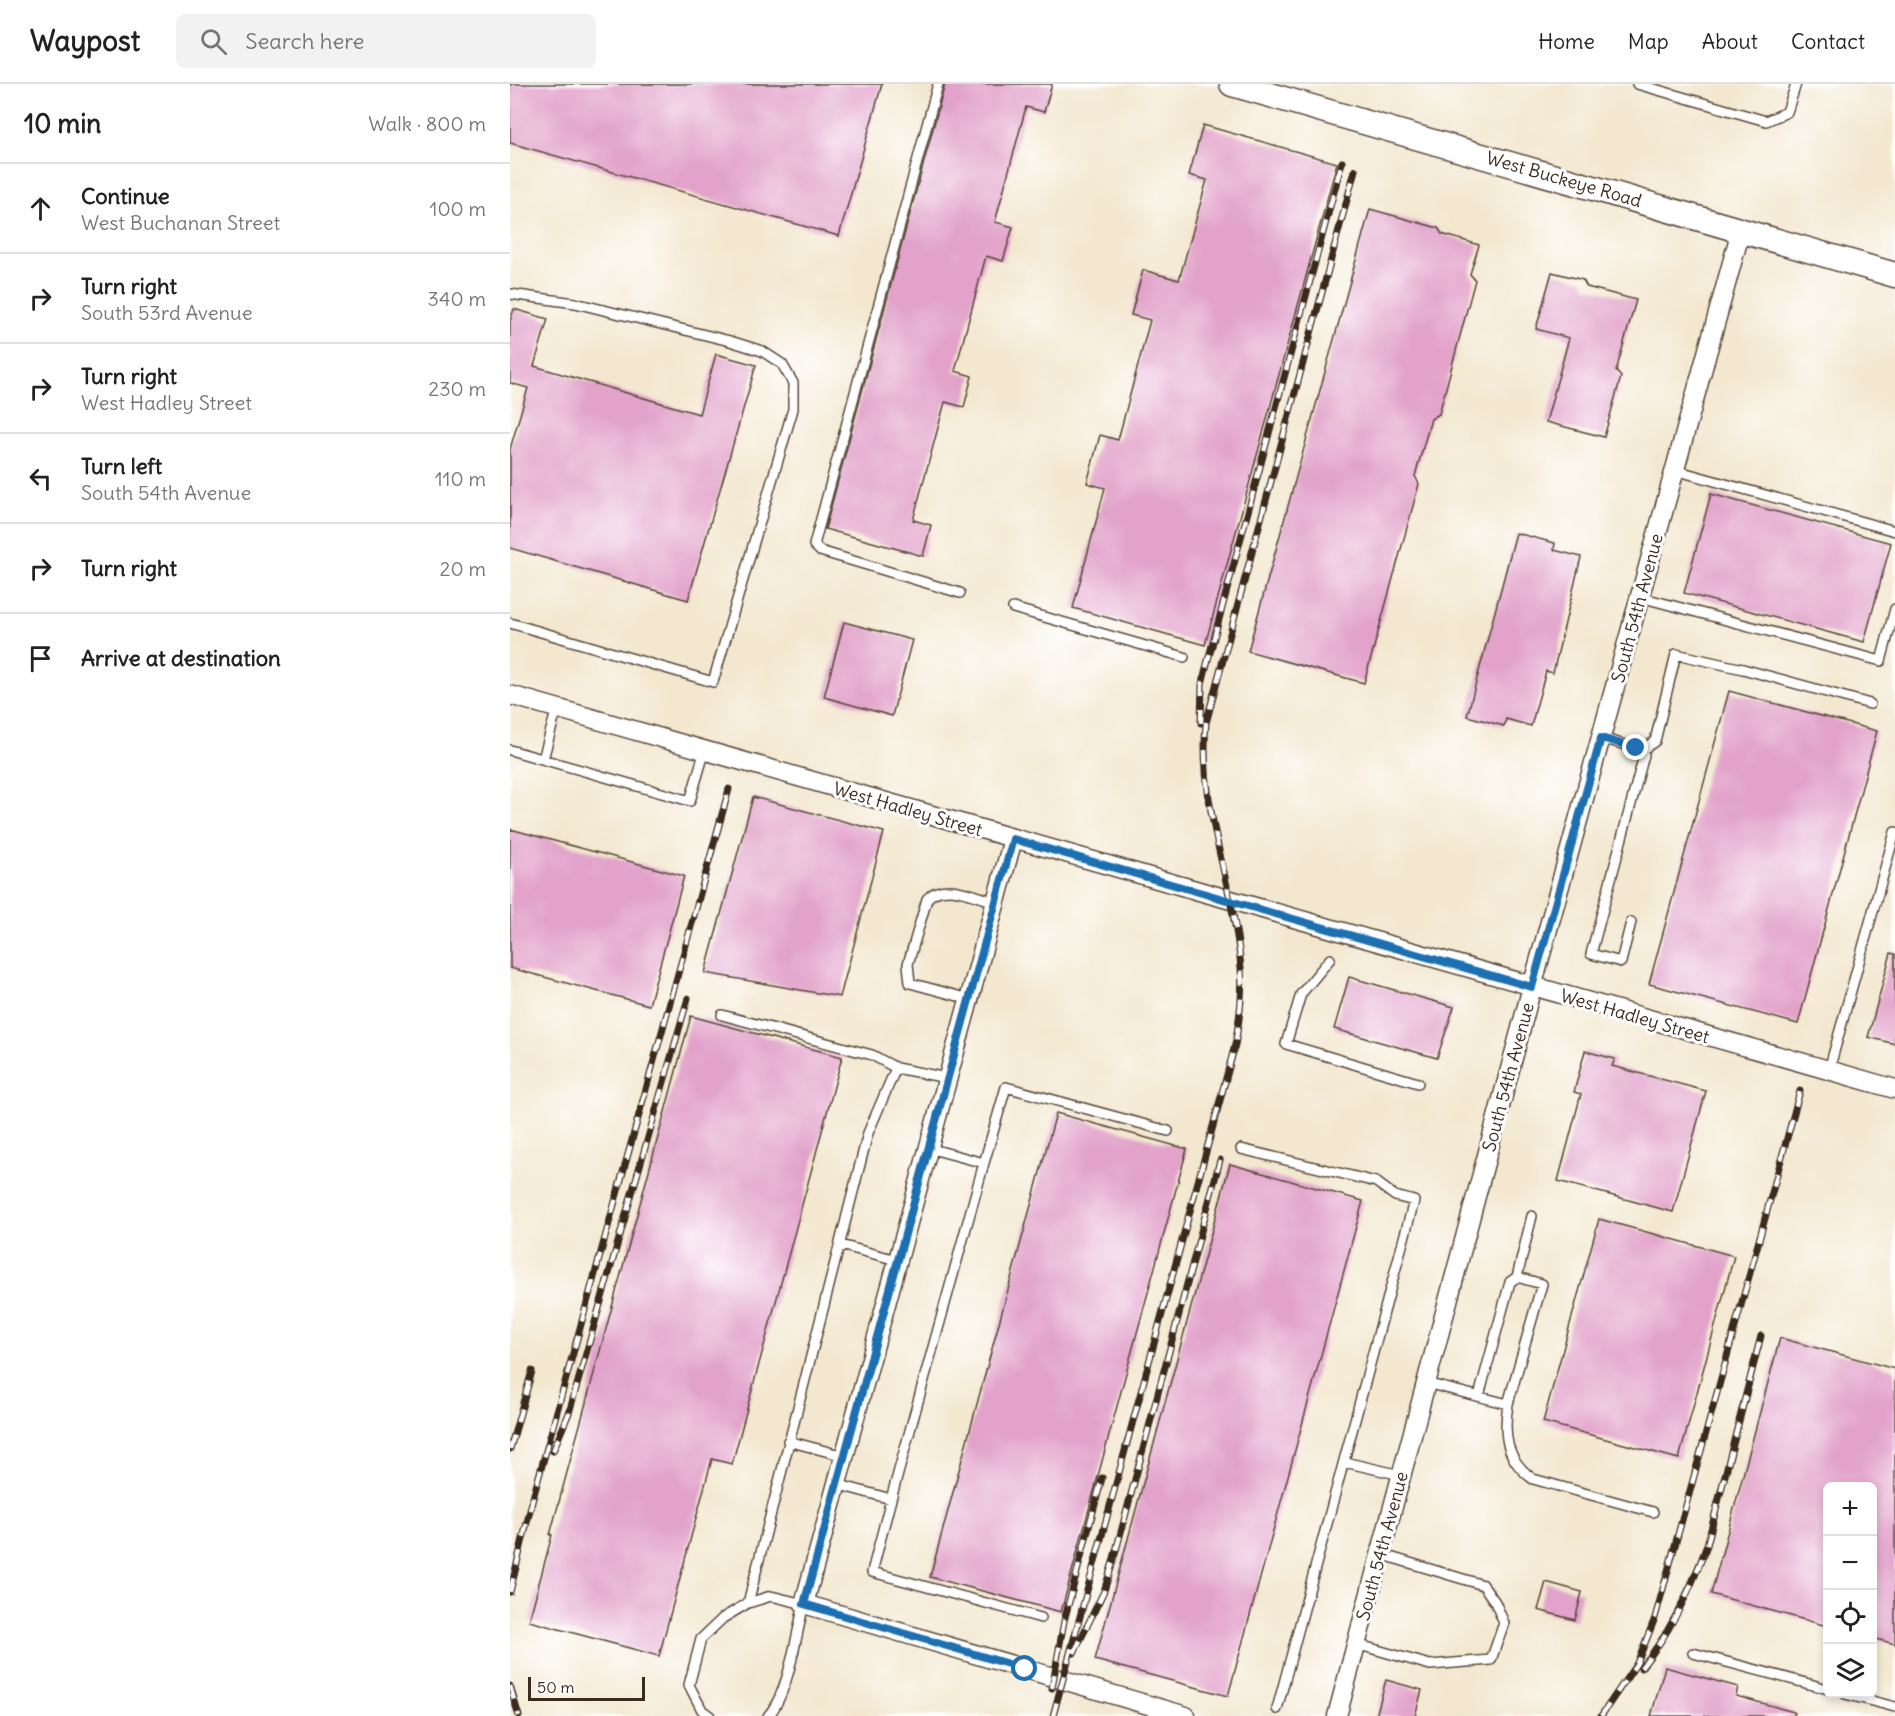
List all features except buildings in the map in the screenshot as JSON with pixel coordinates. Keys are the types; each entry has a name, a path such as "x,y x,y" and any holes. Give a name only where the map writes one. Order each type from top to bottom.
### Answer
{"main road":[{"name":"West Buckeye Road","path":"1232,84 1895,275"}],"street":[{"name":"South 54th Avenue","path":"1337,1716 1532,987 1741,230"},
{"name":"West Hadley Street","path":"510,695 1895,1089"},
{"path":"1013,839 804,1604 1180,1715"}],"lane":[{"path":"938,84 813,545 820,551 960,592"},
{"path":"1637,84 1766,121 1787,112 1796,84"},
{"path":"510,294 574,303 730,340 762,351 782,364 793,382 793,409 713,682 510,623"},
{"path":"1675,470 1895,531"},
{"path":"1640,597 1881,661 1895,609"},
{"path":"1013,608 1184,657"},
{"path":"1641,750 1654,741 1676,654 1743,669 1870,704"},
{"path":"543,759 557,708"},
{"path":"1601,738 1641,750"},
{"path":"510,750 690,801 705,750"},
{"path":"1631,922 1621,962 1591,954 1644,760 1641,750"},
{"path":"1829,1070 1895,832"},
{"path":"969,999 910,983 908,964 927,899 932,893 944,889 995,902"},
{"path":"1330,958 1301,994 1286,1044 1418,1083"},
{"path":"722,1015 872,1055 896,1068 947,1078"},
{"path":"748,1603 868,1133 896,1068"},
{"path":"1041,1618 872,1572 891,1499 1006,1087 1168,1131"},
{"path":"928,1148 984,1164"},
{"path":"1241,1149 1376,1182 1395,1196 1414,1201 1277,1709"},
{"path":"1479,1396 1510,1282 1517,1277 1532,1216"},
{"path":"840,1245 897,1260"},
{"path":"1517,1277 1542,1284 1508,1404 1504,1425 1507,1449 1522,1471 1533,1479 1653,1512"},
{"path":"1426,1383 1508,1404"},
{"path":"788,1442 844,1456"},
{"path":"1344,1462 1401,1476"},
{"path":"836,1484 891,1499"},
{"path":"1356,1644 1430,1665 1491,1660 1504,1623 1495,1602 1483,1585 1380,1554"},
{"path":"710,1716 702,1710 689,1685 701,1639 723,1618 748,1603 771,1596 804,1604 786,1678 774,1709 768,1716"},
{"path":"1693,1653 1823,1688"},
{"path":"1860,1698 1895,1707"}],"railway":[{"path":"1201,723 1202,684 1207,664 1342,162"},
{"path":"1053,1716 1235,1045 1242,980 1236,928 1211,813 1205,754 1206,723 1355,170"},
{"path":"510,1592 533,1498 729,789"},
{"path":"553,1451 569,1413 688,998"},
{"path":"1601,1716 1637,1663 1655,1618 1800,1091"},
{"path":"1074,1653 1104,1591 1113,1562 1220,1160"},
{"path":"1641,1668 1662,1640 1679,1610 1707,1545 1761,1336"},
{"path":"510,1449 532,1371"},
{"path":"1052,1688 1064,1621 1102,1478"},
{"path":"510,1686 519,1716"}],"route":[{"path":"1025,1669 804,1604 1013,839 1532,987 1601,738 1636,748"}]}
